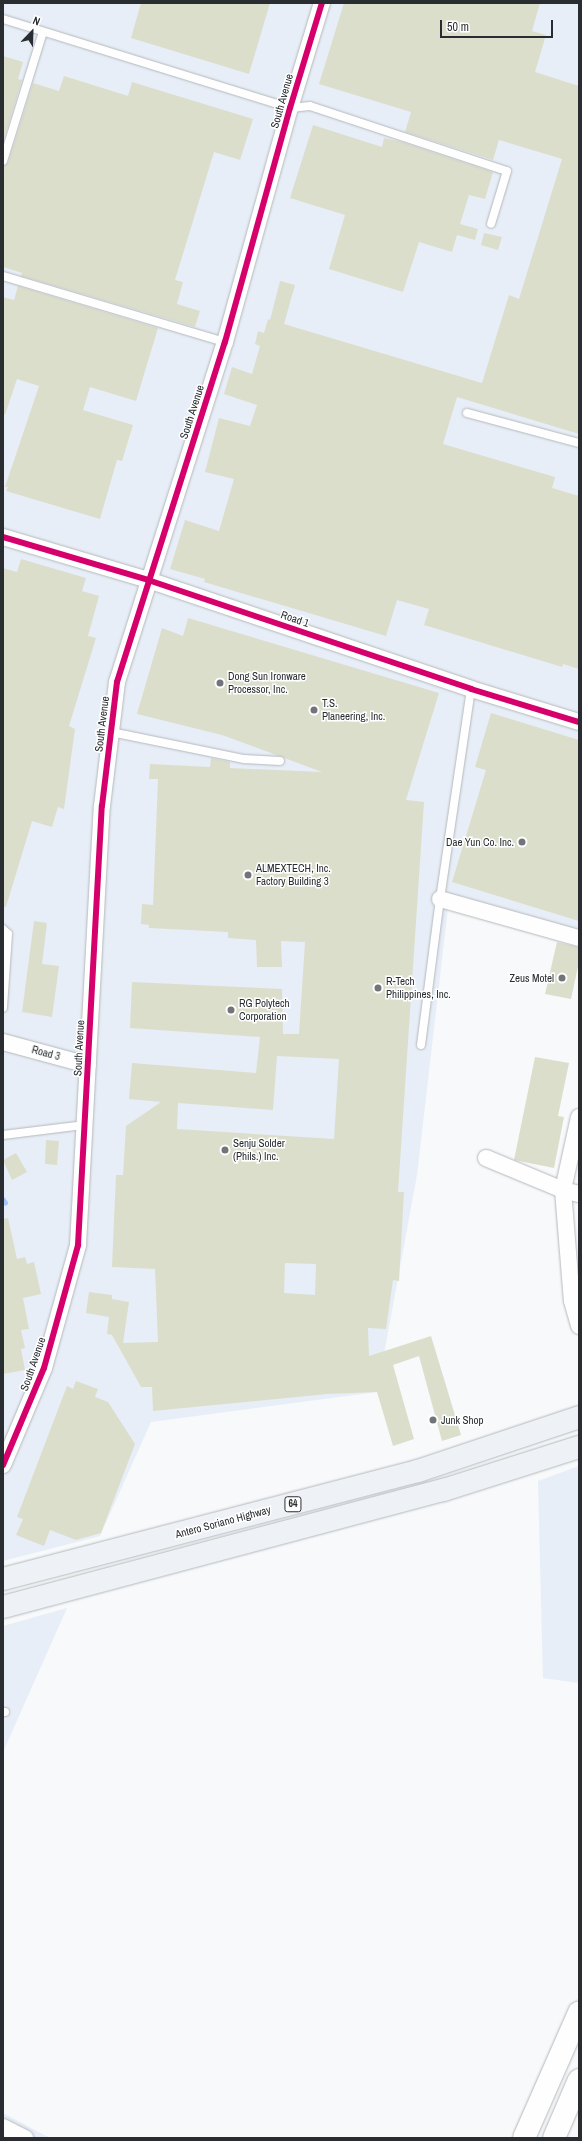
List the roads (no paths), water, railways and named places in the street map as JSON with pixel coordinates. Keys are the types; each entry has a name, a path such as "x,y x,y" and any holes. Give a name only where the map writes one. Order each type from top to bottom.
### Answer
{"main road":[{"name":"Antero Soriano Highway","path":"3,1579 418,1471 579,1417"},
{"name":"64","path":"3,1607 444,1490 579,1447"},
{"path":"524,2138 579,2013"},
{"path":"554,2138 579,2080"}],"street":[{"name":"South Avenue","path":"3,1465 44,1368 78,1245 102,806 117,682 148,580 225,342 290,108 322,3"},
{"name":"Road 1","path":"3,537 148,580 471,689 579,722"},
{"path":"440,899 579,938"},
{"name":"Road 3","path":"3,1042 88,1065"},
{"path":"579,1116 563,1190 572,1302 579,1326"},
{"path":"486,1158 563,1190 579,1194"},
{"path":"3,2126 25,2138"}],"lane":[{"path":"3,19 290,108 310,106 507,171 491,224"},
{"path":"3,161 43,32"},
{"path":"3,276 225,342"},
{"path":"467,413 579,443"},
{"path":"421,1045 440,899 471,689"},
{"path":"111,732 244,759 280,761"},
{"path":"3,929 8,934 3,1008"},
{"path":"3,1135 85,1125"}],"place":[{"name":"Dong Sun Ironware Processor, Inc.","path":"220,683"},
{"name":"T.S. Planeering, Inc.","path":"314,710"},
{"name":"Dae Yun Co. Inc.","path":"522,842"},
{"name":"ALMEXTECH, Inc. Factory Building 3","path":"248,875"},
{"name":"Zeus Motel","path":"562,978"},
{"name":"R-Tech Philippines, Inc.","path":"378,988"},
{"name":"RG Polytech Corporation","path":"231,1010"},
{"name":"Senju Solder (Phils.) Inc.","path":"225,1150"},
{"name":"Junk Shop","path":"433,1420"}]}
